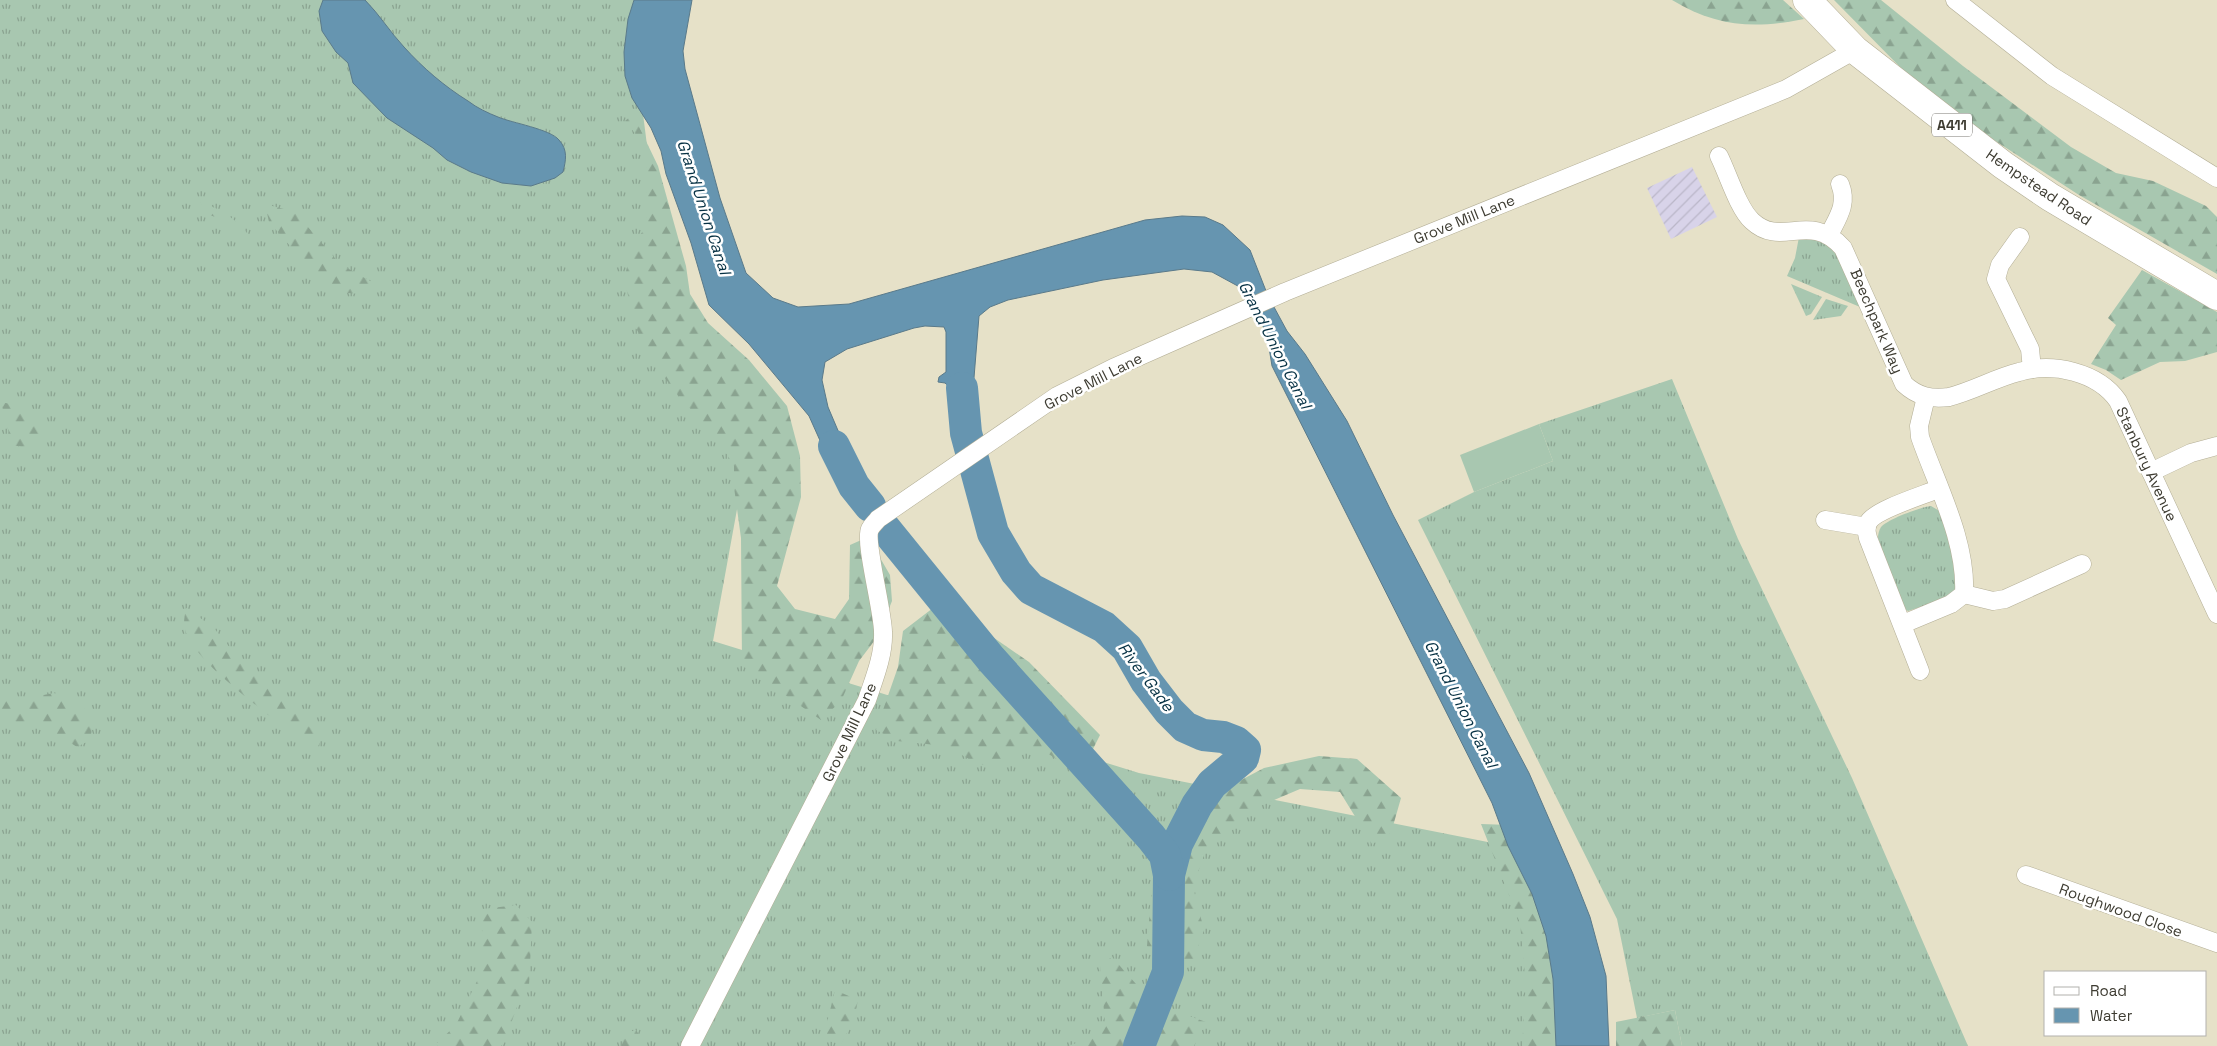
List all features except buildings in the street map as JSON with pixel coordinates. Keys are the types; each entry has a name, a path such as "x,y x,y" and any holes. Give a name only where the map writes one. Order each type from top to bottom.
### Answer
{"main road":[{"name":"Hempstead Road","path":"1808,0 1855,50 2003,165 2050,197 2217,296"}],"street":[{"path":"1955,0 2052,76 2217,178"},
{"name":"Grove Mill Lane","path":"690,1046 867,700 879,666 884,634 880,597 869,548 870,529 878,519 1057,396 1113,368 1274,298 1786,89 1855,50"},
{"path":"1719,156 1745,212 1758,226 1774,233 1802,228 1820,231 1829,235 1842,211 1844,200 1840,184"},
{"name":"Beechpark Way","path":"1829,235 1848,256 1904,384 1917,394 1926,397"},
{"path":"2020,237 2000,265 1996,279 2030,349 2032,369"},
{"name":"Stanbury Avenue","path":"1926,397 1937,398 1956,395 2032,369 2071,372 2096,380 2106,387 2118,402 2217,614"},
{"path":"1926,397 1919,426 1920,436 1938,489 1949,511 1964,566 1964,594"},
{"path":"2151,472 2191,453 2217,446"},
{"path":"1920,671 1868,538 1866,527 1872,518 1880,513 1938,489"},
{"path":"1825,520 1866,527"},
{"path":"1964,594 1993,601 2005,599 2082,564"},
{"path":"1903,624 1951,604 1964,594"},
{"name":"Roughwood Close","path":"2026,875 2217,943"}],"shaded area":[{"path":"1692,167 1717,217 1671,239 1647,188"}],"green space":[{"path":"0,0 634,0 626,45 626,72 629,86 643,114 675,364 744,471 713,641 1139,773 1508,846 1556,1046 0,1046"},
{"path":"1672,0 1783,0 1804,19 1752,25 1720,21 1688,9"},
{"path":"1834,0 1881,0 1963,66 2071,147 2116,173 2153,181 2206,206 2217,217 2217,274 2079,195 1963,120 1901,68"},
{"path":"633,114 658,166 686,266 690,294 708,323 749,360 787,406 800,456 801,497 777,586 795,609 835,619 849,599 850,545 868,537 890,575 892,601 878,636 859,661 841,701 821,720 742,665 741,538 734,487 734,466 716,436 681,399 658,369 636,328 624,279 633,244 647,226 647,148 625,121"},
{"path":"200,202 226,214 234,220 253,241 257,250 229,225 209,215"},
{"path":"265,204 295,212 340,264 372,282 373,295 348,293 322,282 269,222"},
{"path":"1799,237 1819,240 1835,250 1846,268 1860,307 1787,276 1795,258"},
{"path":"2142,270 2217,312 2217,352 2185,361 2160,362 2121,380 2106,370 2091,364 2116,325 2108,318"},
{"path":"1791,284 1822,297 1811,314 1806,316"},
{"path":"1826,299 1848,306 1841,316 1813,320"},
{"path":"1672,379 1738,539 1852,778 1968,1046 1682,1046 1675,1010 1637,1018 1617,919 1418,520 1474,492 1553,461 1539,424"},
{"path":"1,402 29,409 39,417 48,431 33,449 12,445"},
{"path":"1539,424 1553,461 1474,492 1460,455"},
{"path":"1931,506 1943,513 1957,587 1948,598 1908,611 1903,608 1878,534 1881,527 1890,520"},
{"path":"186,608 213,627 235,654 270,684 321,739 318,750 312,752 299,739 218,673 201,656 189,639 184,624"},
{"path":"933,608 956,636 987,633 1029,662 1100,735 1092,751 1068,766 1040,750 1026,749 1018,752 999,768 976,763 946,746 897,741 876,730 898,667 903,631"},
{"path":"54,693 77,702 94,718 90,740 77,747 60,736 50,737 37,716 21,727 8,715 0,717 0,697 28,698"},
{"path":"1319,756 1357,759 1401,798 1391,833 1372,844 1340,792 1300,789 1260,806 1229,825 1204,855 1193,887 1204,930 1192,963 1184,971 1160,963 1147,946 1152,884 1187,855 1224,789 1264,768"},
{"path":"1481,824 1510,825 1552,933 1559,1046 1522,1046 1526,985 1520,923"},
{"path":"516,905 532,922 529,986 518,1004 504,1043 501,1046 438,1046 436,1044 456,1025 478,979 484,909"},
{"path":"1112,957 1144,993 1172,1010 1206,1022 1194,1046 1067,1046 1086,1040 1105,1023 1100,965"},
{"path":"835,990 858,1000 854,1020 841,1044 828,1041 826,1027"},
{"path":"1675,1010 1682,1046 1616,1046 1616,1022"},
{"path":"636,1030 646,1046 622,1046 622,1034"}],"water":[{"path":"323,0 365,0 411,55 451,89 486,112 548,133 559,140 566,155 563,172 555,178 531,186 502,183 471,172 447,160 433,148 387,118 353,83 348,63 336,52 322,31 319,11"},
{"name":"Grand Union Canal","path":"634,0 692,0 683,51 685,69 720,198 746,273 773,298 798,307 849,304 1145,220 1182,216 1205,217 1223,225 1250,250 1268,296 1287,331 1305,354 1347,421 1393,515 1529,773 1590,917 1606,976 1609,1046 1556,1046 1553,979 1546,936 1532,894 1508,846 1492,803 1272,366 1267,335 1247,291 1212,272 1184,269 1103,280 1008,300 990,307 979,316 973,390 974,427 966,433 957,435 951,388 945,383 938,382 939,377 946,372 946,332 944,327 925,326 914,328 847,349 825,362 822,380 828,407 859,480 854,486 846,487 822,445 809,416 749,344 709,305 691,243 666,174 661,151 651,128 632,98 625,76 624,52 628,19"}],"waterway":[{"name":"River Gade","path":"962,388 966,433 993,533 1016,572 1031,589 1104,627 1127,648 1146,681 1169,711 1185,727 1203,735 1223,737 1236,742 1245,750 1243,758 1212,784 1197,805 1177,844 1169,875 1168,972 1139,1046"},
{"path":"834,446 854,486 870,506"},
{"path":"883,526 991,659 1151,837 1165,855 1169,875"}]}
